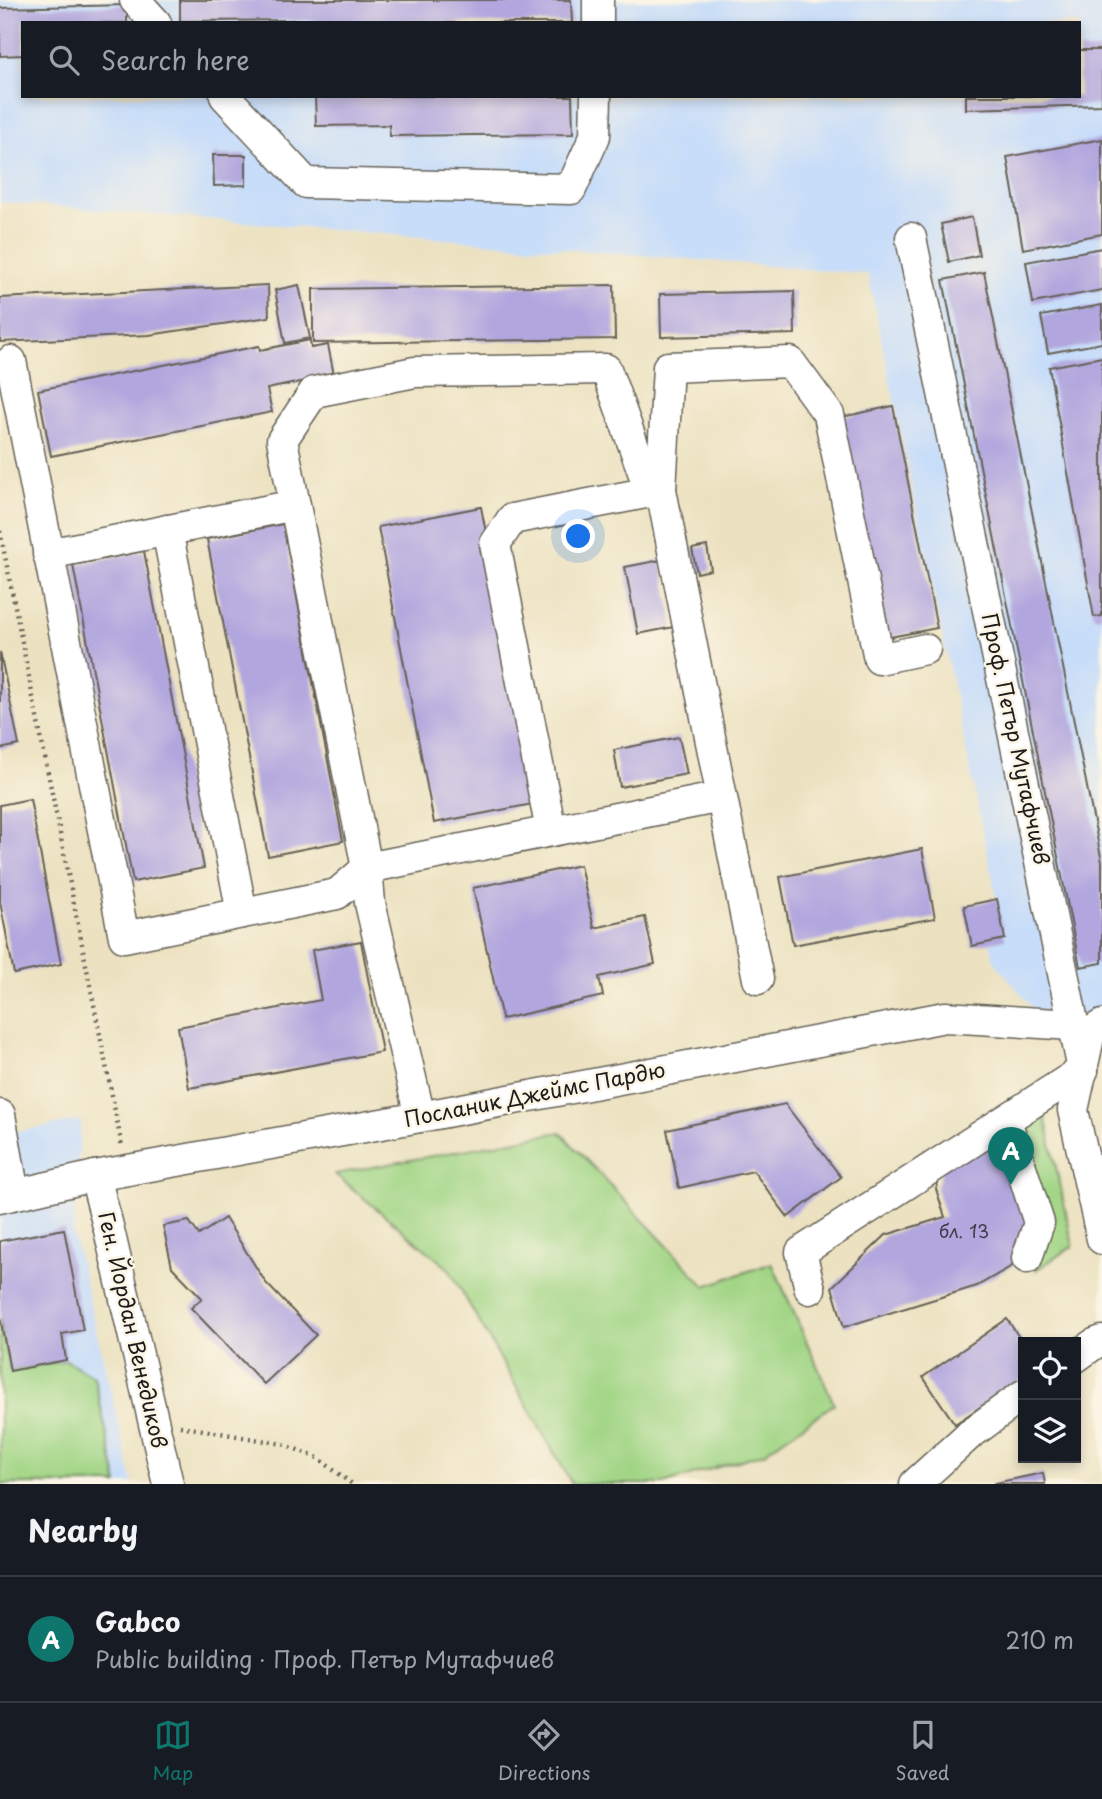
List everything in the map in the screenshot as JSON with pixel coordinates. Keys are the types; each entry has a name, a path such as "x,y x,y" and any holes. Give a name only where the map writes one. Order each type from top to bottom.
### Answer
{"street":[{"path":"135,0 154,21"},
{"path":"598,0 598,21"},
{"path":"227,98 306,183 570,189 595,136 596,98"},
{"name":"Проф. Петър Мутафчиев","path":"911,238 1083,1070 1073,1110 1102,1239"},
{"path":"11,361 124,937 337,894 367,868 721,797"},
{"path":"758,979 661,489 668,367 790,362 829,415 879,659 925,649"},
{"path":"420,1117 370,904 367,868 282,440 314,392 415,372 606,369 646,480 661,489"},
{"path":"551,831 495,544 512,519 661,489"},
{"path":"48,554 295,505"},
{"path":"167,530 242,913"},
{"name":"Посланик Джеймс Пардю","path":"7,1196 95,1176 945,1017 1073,1025"},
{"path":"810,1289 801,1252 1083,1070 1090,1033 1102,1025"},
{"path":"1073,1110 1102,1128"},
{"path":"0,1115 7,1196"},
{"path":"1006,1120 1039,1223 1027,1258"},
{"name":"Ген. Йордан Венедиков","path":"95,1176 168,1484"},
{"path":"1081,1353 1102,1342"},
{"path":"915,1484 969,1435 1018,1399"}],"path":[{"path":"0,531 127,1171"},
{"path":"155,1425 188,1427 283,1444 318,1458 352,1484"}],"shaded area":[{"path":"0,0 1102,0 1102,1025 1083,1070 994,961 990,942 1005,939 868,274 0,202"},
{"path":"81,1120 73,1233 133,1484 0,1484 0,1135"}],"green space":[{"path":"1045,1116 1073,1246 1036,1270 1042,1229 1019,1126"},
{"path":"560,1132 705,1286 772,1263 834,1404 764,1453 663,1484 572,1484 449,1269 335,1174"},
{"path":"0,1317 10,1371 66,1360 94,1377 118,1484 0,1484"}],"building":[{"path":"180,0 571,0 572,21 315,20 180,21"},
{"path":"127,5 127,21 21,21 21,55 0,56 0,8"},
{"path":"1081,50 1102,50 1102,105 966,109 966,98 1081,98"},
{"path":"315,98 572,98 573,134 390,136 389,125 316,126"},
{"path":"1102,139 1102,234 1023,249 1007,157"},
{"path":"213,155 246,155 246,185 214,186"},
{"path":"972,217 979,255 949,262 941,224"},
{"path":"1102,248 1102,290 1033,303 1026,262"},
{"path":"984,272 1102,862 1102,963 1080,967 943,280"},
{"path":"268,285 269,317 149,335 0,342 0,298"},
{"path":"299,285 310,338 285,343 275,290"},
{"path":"614,285 615,339 313,343 313,289"},
{"path":"794,291 795,334 661,337 660,294"},
{"path":"1102,305 1102,343 1048,353 1041,316"},
{"path":"310,340 311,348 328,345 334,375 267,389 272,412 51,456 38,390 259,346 260,350"},
{"path":"1102,357 1102,616 1094,617 1049,367"},
{"path":"893,406 937,628 885,638 842,417"},
{"path":"481,507 538,803 434,823 378,527"},
{"path":"283,524 343,841 268,856 207,539"},
{"path":"707,546 711,570 697,573 692,549"},
{"path":"144,551 204,868 133,882 73,565"},
{"path":"661,560 674,627 638,634 625,567"},
{"path":"0,652 19,745 0,749"},
{"path":"679,737 687,774 620,787 614,750"},
{"path":"30,799 61,964 14,974 0,902 0,805"},
{"path":"922,849 935,918 793,945 780,877"},
{"path":"580,865 594,928 645,917 655,964 599,977 603,996 502,1019 473,888"},
{"path":"997,899 1005,939 972,946 964,906"},
{"path":"361,941 382,1052 189,1088 178,1027 321,1000 312,950"},
{"path":"785,1104 841,1177 788,1217 753,1171 679,1188 667,1130"},
{"path":"1007,1141 1032,1228 1019,1262 977,1286 844,1327 832,1287 886,1235 945,1217 936,1189 944,1165"},
{"path":"225,1218 266,1283 316,1335 264,1384 191,1308 202,1298 172,1267 163,1226 189,1221 199,1235"},
{"path":"64,1229 83,1330 62,1334 66,1360 10,1371 0,1317 0,1241"},
{"path":"1007,1319 1019,1337 1018,1381 955,1424 923,1377"},
{"path":"1043,1473 1045,1484 995,1484 995,1483"}],"place":[{"name":"Gabco","path":"1011,1185"}]}
